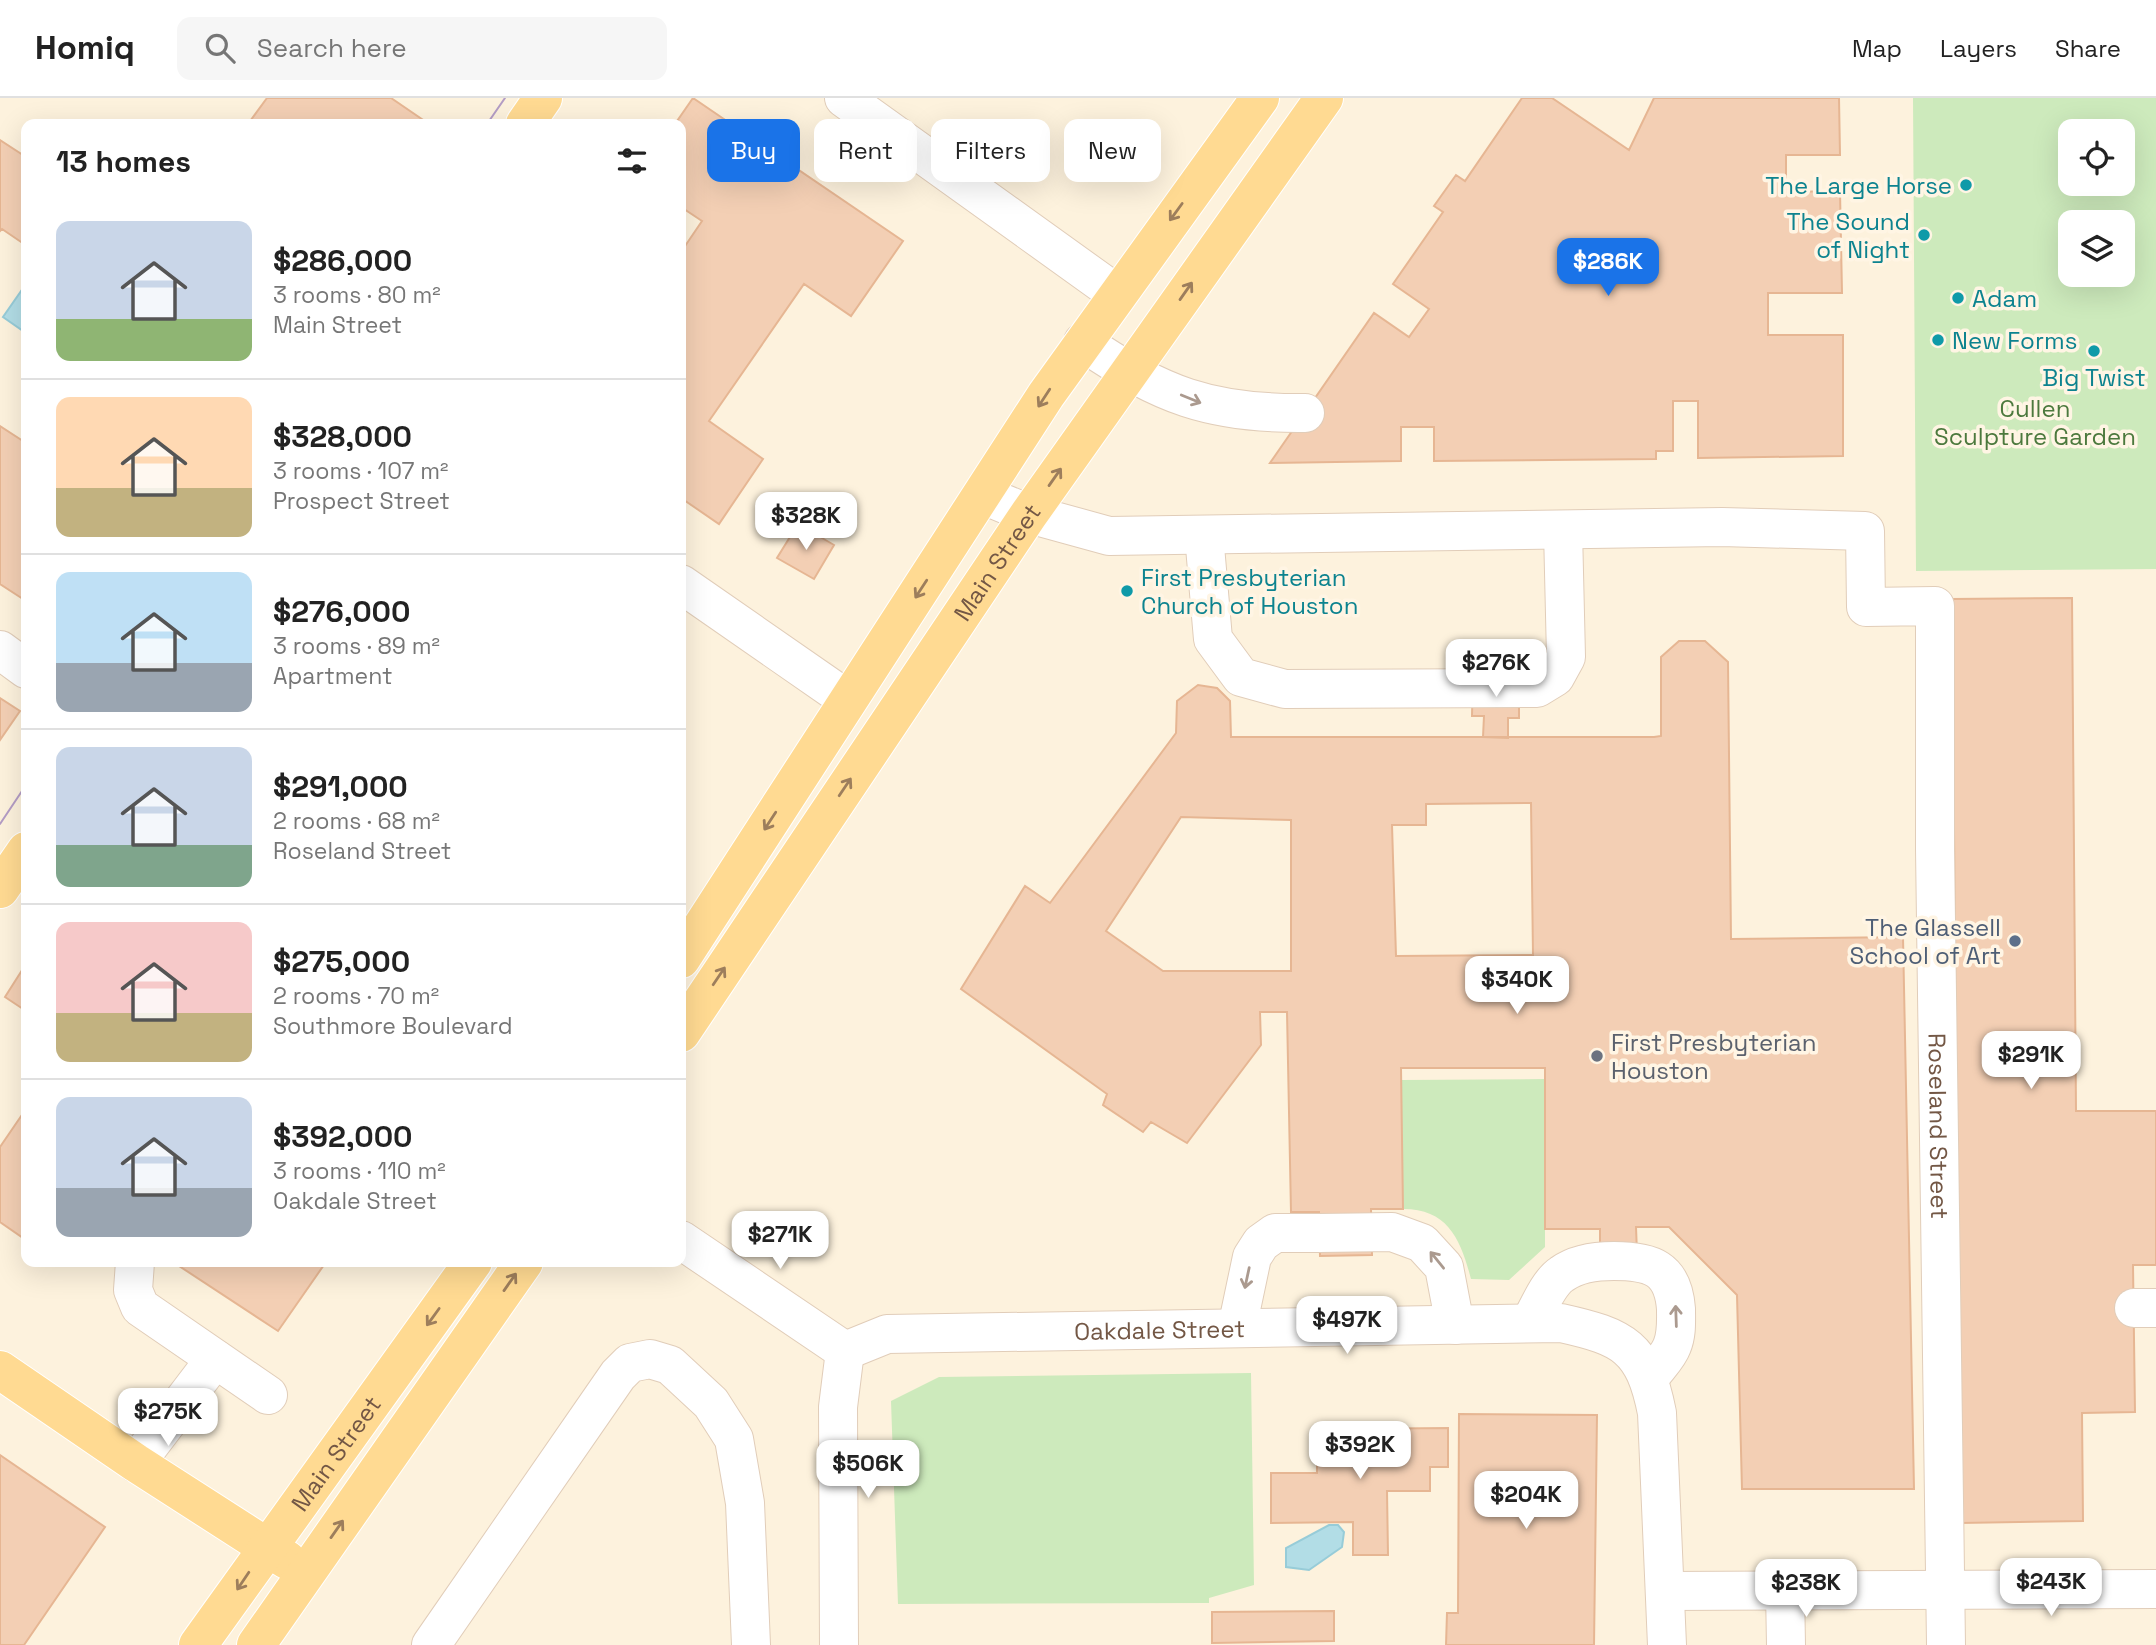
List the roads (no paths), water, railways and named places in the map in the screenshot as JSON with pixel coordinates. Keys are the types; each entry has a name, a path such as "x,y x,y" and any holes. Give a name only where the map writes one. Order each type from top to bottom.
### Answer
{"main road":[{"path":"528,119 543,98"},
{"name":"Main Street","path":"686,951 1083,342 1260,98"},
{"name":"Main Street","path":"686,1026 1029,514 1324,98"},
{"path":"0,889 21,858"},
{"name":"Main Street","path":"198,1645 266,1546 469,1267"},
{"name":"Main Street","path":"256,1645 521,1267"},
{"path":"0,1370 307,1573"}],"street":[{"path":"844,98 1117,294"},
{"path":"1083,342 1128,373 1200,403 1235,411 1287,413"},
{"path":"983,495 1029,514 1109,536 1563,530 1566,657 1555,677 1537,688 1285,689 1241,677 1213,639 1204,535"},
{"name":"Roseland Street","path":"1563,530 1722,527 1866,531 1866,607 1935,606 1946,1645"},
{"path":"686,587 848,700"},
{"path":"0,650 21,665"},
{"path":"1237,1328 1252,1256 1261,1243 1275,1233 1392,1232 1422,1242 1444,1267 1455,1325"},
{"path":"686,1243 845,1351 838,1407 839,1645"},
{"path":"1530,1323 1559,1275 1570,1269 1581,1264 1609,1261 1637,1261 1654,1266 1668,1277 1675,1294 1676,1331 1672,1348 1650,1377"},
{"path":"135,1267 133,1290 140,1307 268,1395"},
{"name":"Oakdale Street","path":"845,1351 887,1334 1561,1322 1605,1333 1632,1351 1650,1377 1657,1413 1667,1591 1667,1645"},
{"path":"136,1462 215,1359"},
{"path":"431,1645 618,1375 630,1363 650,1359 670,1364 711,1403 734,1438 745,1503 751,1645"},
{"path":"1667,1591 2156,1588"},
{"path":"1785,1590 1786,1645"}],"water":[{"path":"21,291 21,330 3,317"},
{"path":"1329,1525 1338,1525 1344,1532 1342,1547 1309,1570 1286,1567 1286,1548"}],"tram line":[{"path":"490,119 505,98"},
{"path":"0,824 21,792"}],"place":[{"name":"The Large Horse","path":"1966,185"},
{"name":"The Sound of Night","path":"1924,235"},
{"name":"Adam","path":"1958,298"},
{"name":"New Forms","path":"1938,340"},
{"name":"Big Twist","path":"2094,351"},
{"name":"First Presbyterian Church of Houston","path":"1127,591"},
{"name":"The Glassell School of Art","path":"2015,941"},
{"name":"First Presbyterian Houston","path":"1597,1056"}],"park label":[{"name":"Cullen Sculpture Garden","path":"2035,422"}]}
